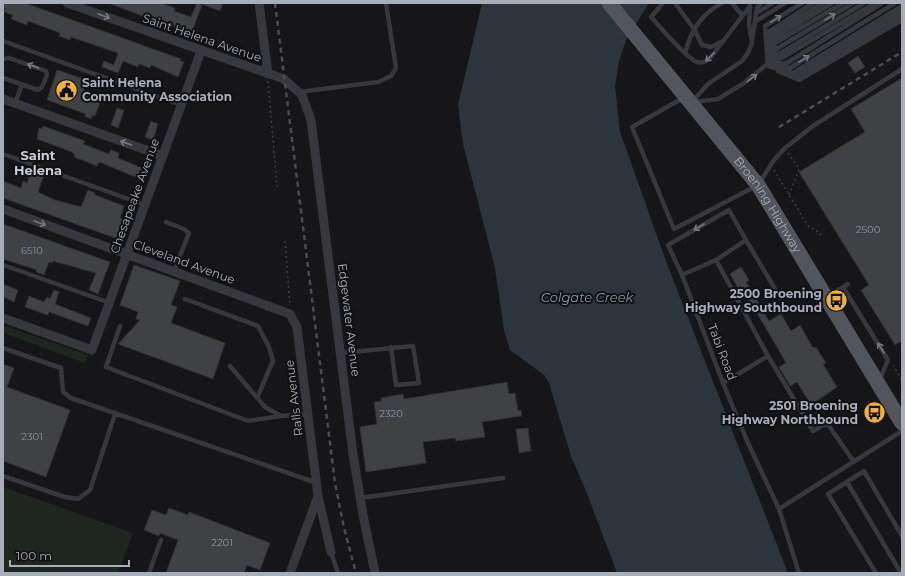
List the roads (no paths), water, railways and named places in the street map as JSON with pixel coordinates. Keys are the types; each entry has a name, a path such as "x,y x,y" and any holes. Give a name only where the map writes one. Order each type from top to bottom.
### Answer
{"main road":[{"name":"Broening Highway","path":"609,3 758,185 902,423"}],"street":[{"name":"Saint Helena Avenue","path":"67,3 284,79"},
{"path":"259,3 268,74"},
{"name":"Chesapeake Avenue","path":"3,318 92,350 201,51"},
{"name":"Edgewater Avenue","path":"284,79 299,92 309,109 360,498 375,573"},
{"path":"3,99 163,156"},
{"name":"Cleveland Avenue","path":"3,209 290,314"},
{"name":"Ralls Avenue","path":"290,314 297,328 318,496 331,552"},
{"path":"290,573 318,496"}],"lane":[{"path":"299,92 378,82 391,76 396,68 386,3"},
{"path":"664,3 651,17 685,53 697,62 705,62 711,57 751,4"},
{"path":"675,3 694,29 702,45 711,47 723,41"},
{"path":"685,53 690,35 694,29 710,9 722,3"},
{"path":"732,3 742,15"},
{"path":"761,3 757,8 752,43 742,61 689,99 632,127 674,229 758,185 770,166 785,148 813,126 902,70"},
{"path":"756,14 773,3"},
{"path":"756,22 785,3"},
{"path":"768,66 765,26 802,3"},
{"path":"768,66 769,32 813,3"},
{"path":"768,66 771,35 823,3"},
{"path":"768,66 773,39 832,3"},
{"path":"768,66 775,43 843,3"},
{"path":"768,66 778,48 854,3"},
{"path":"768,66 781,53 864,3"},
{"path":"689,99 718,99 768,66 784,58 875,3"},
{"path":"768,66 788,63 882,3"},
{"path":"768,66 790,68 895,3"},
{"path":"751,4 749,24 752,43"},
{"path":"768,66 793,73 902,6"},
{"path":"768,66 795,75 902,11"},
{"path":"768,66 797,78 902,16"},
{"path":"768,66 799,80 902,20"},
{"path":"3,41 181,105"},
{"path":"3,59 9,58 46,71 47,75 42,87 38,90 3,78"},
{"path":"15,104 22,85"},
{"path":"3,154 145,205"},
{"name":"Tabi Road","path":"746,240 729,210 668,245 682,275 723,383 748,443 779,509 799,573"},
{"path":"166,222 184,229 188,233 174,271"},
{"path":"682,275 716,260 746,240 787,309"},
{"path":"716,260 768,356 813,431 827,423 854,462"},
{"path":"3,265 110,303"},
{"path":"826,298 848,284"},
{"path":"843,287 888,360 878,382"},
{"path":"185,299 258,326 269,347 274,361 257,398"},
{"path":"120,326 106,367 248,421 308,414"},
{"path":"341,353 391,347 413,346 419,383 396,385 391,347"},
{"path":"3,348 61,368 63,392 70,398 317,483"},
{"path":"723,383 768,356"},
{"path":"230,366 265,407 281,416"},
{"path":"3,476 65,497 78,499 90,490 115,414"},
{"path":"779,509 902,432"},
{"path":"876,573 828,494 864,471 902,536"},
{"path":"360,498 503,478"},
{"path":"847,482 901,573"},
{"path":"149,573 161,540"},
{"path":"331,552 338,573"}],"water":[{"name":"Colgate Creek","path":"482,3 649,3 627,38 619,61 615,86 620,132 667,264 788,573 617,573 571,456 549,383 544,375 510,350 504,330 495,268 463,144 458,105"}],"railway":[{"path":"275,3 335,483 344,528 356,573"},
{"path":"779,127 902,52"}],"place":[{"name":"Saint Helena Community Association","path":"67,90"},
{"name":"2500 Broening Highway Southbound","path":"837,301"},
{"name":"2501 Broening Highway Northbound","path":"874,413"}],"district":[{"name":"Saint Helena","path":"38,162"}]}
